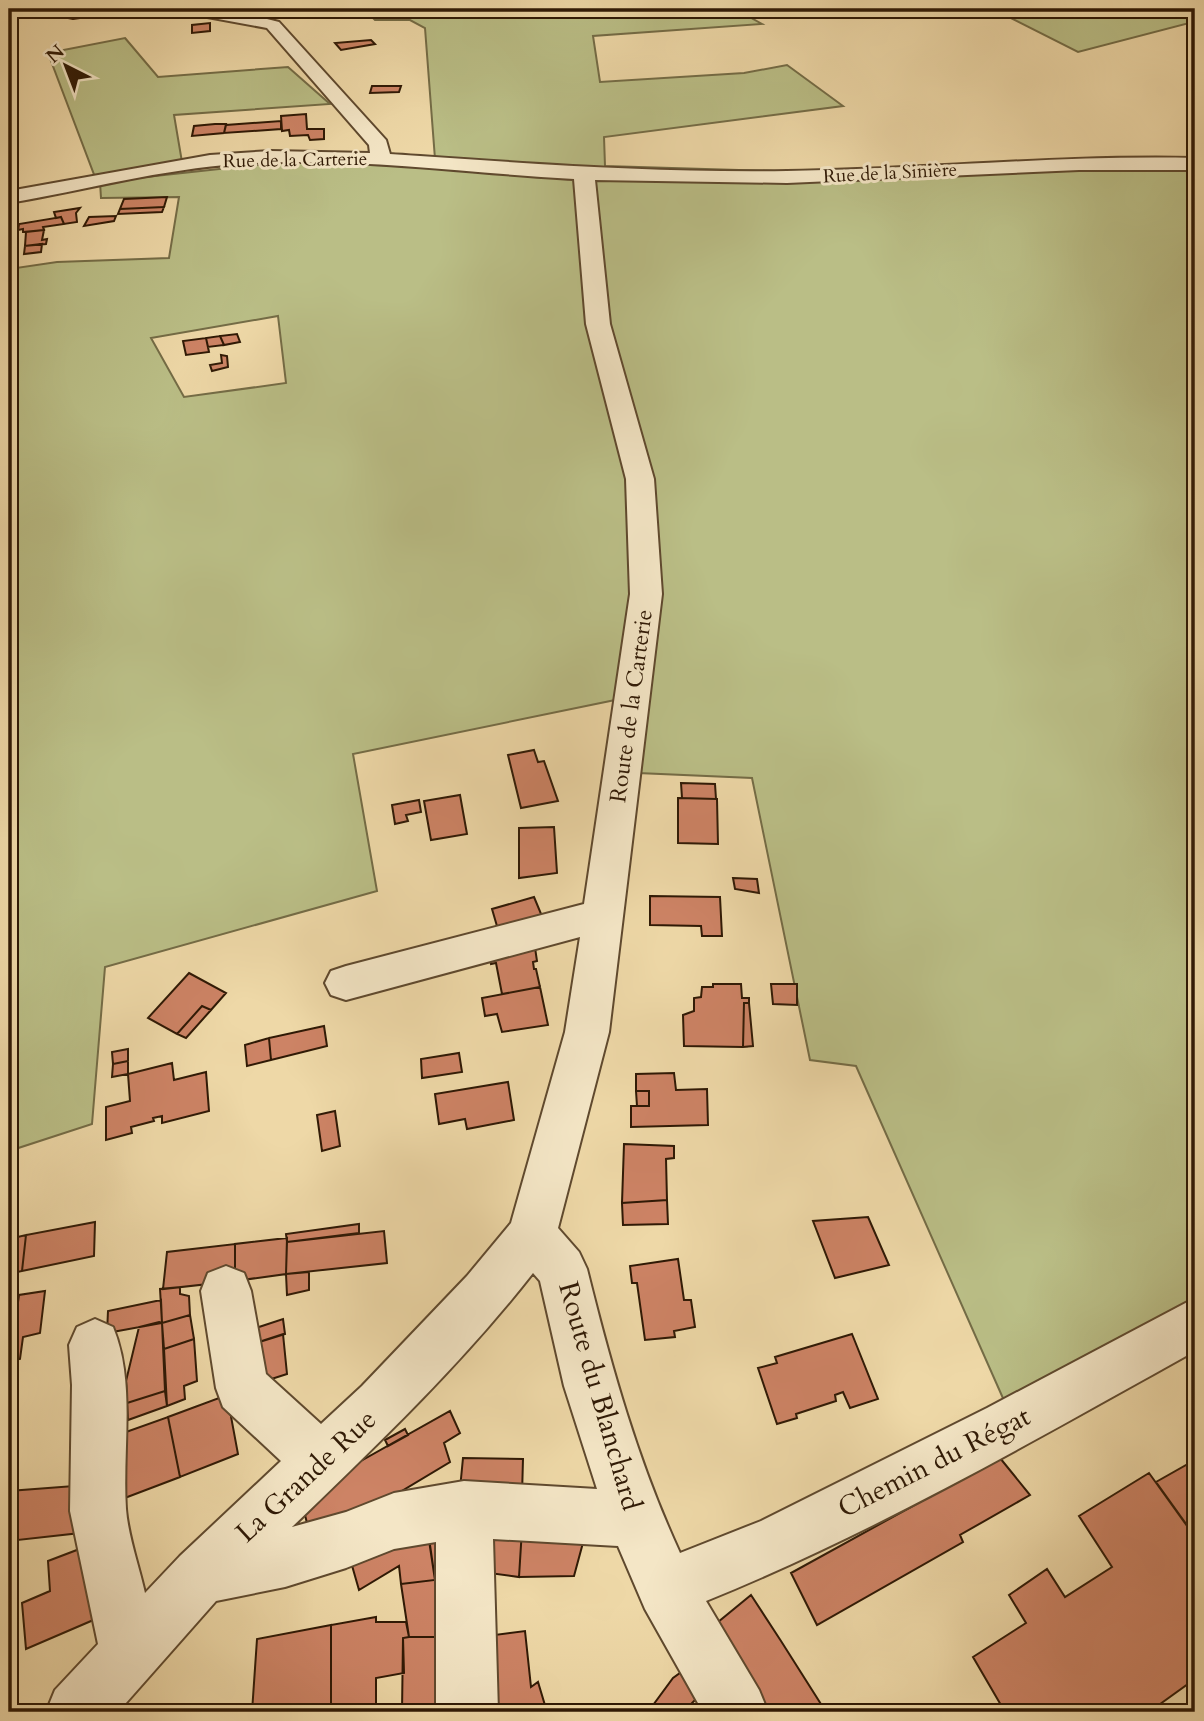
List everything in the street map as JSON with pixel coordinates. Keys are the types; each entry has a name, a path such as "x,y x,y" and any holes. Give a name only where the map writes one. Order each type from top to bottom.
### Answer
{"street":[{"path":"191,9 254,15 273,25 379,144 381,160"},
{"name":"Rue de la Carterie","path":"9,197 180,165 240,158 381,160 584,174"},
{"name":"Rue de la Sinière","path":"584,174 841,176 1074,164 1195,164"},
{"name":"Route de la Carterie","path":"532,1236 587,1032 646,594 640,479 598,324 584,174"},
{"path":"346,982 602,915"},
{"name":"La Grande Rue","path":"77,1712 200,1576 381,1405 485,1294 532,1236"},
{"name":"Route du Blanchard","path":"532,1236 562,1269 590,1386 635,1519 666,1588 737,1712"},
{"path":"226,1290 242,1388 322,1462"},
{"name":"Chemin du Régat","path":"666,1588 778,1542 1006,1427 1195,1323"},
{"path":"95,1345 98,1385 98,1511 130,1653"},
{"path":"464,1508 467,1712"},
{"path":"200,1576 285,1559 346,1540 394,1521 464,1508 635,1519"}],"green space":[{"path":"364,9 735,9 762,24 593,36 600,82 744,73 787,65 843,106 604,137 605,166 810,172 1081,159 1195,158 1195,1305 1006,1405 856,1066 810,1060 752,778 638,773 625,698 353,754 377,891 105,967 92,1124 9,1151 9,269 57,262 169,258 179,197 101,198 100,182 275,163 280,154 435,159 425,28 410,20 375,20","holes":["278,316 286,383 184,397 151,338"]},
{"path":"993,9 1195,9 1195,26 1189,23 1078,52"},
{"path":"125,38 158,77 288,67 330,104 174,115 182,162 95,177 48,53"}],"building":[{"path":"80,9 94,9 95,16 73,19 63,17 79,12"},
{"path":"210,23 210,31 192,33 192,25"},
{"path":"371,40 375,44 341,50 335,43"},
{"path":"372,86 401,86 399,92 370,93"},
{"path":"306,114 307,129 324,129 324,139 310,140 308,135 290,136 289,130 282,131 281,116"},
{"path":"281,121 281,129 224,133 226,125"},
{"path":"226,124 224,133 192,136 194,126"},
{"path":"167,197 164,207 120,209 124,199"},
{"path":"164,207 162,212 118,214 120,209"},
{"path":"80,208 76,213 77,222 64,224 61,217 56,218 54,212"},
{"path":"116,216 114,221 84,226 89,217"},
{"path":"61,217 64,224 43,227 44,230 18,230 19,224"},
{"path":"44,230 42,240 47,239 46,244 25,246 26,232"},
{"path":"42,244 41,252 24,254 25,246"},
{"path":"237,334 240,342 224,345 220,336"},
{"path":"220,336 224,345 208,347 206,338"},
{"path":"206,338 209,352 186,355 183,341"},
{"path":"221,355 227,356 228,367 212,371 210,365 222,363"},
{"path":"534,750 538,762 544,761 558,801 521,808 508,755"},
{"path":"681,783 715,784 716,799 682,798"},
{"path":"460,795 467,834 431,840 424,801"},
{"path":"678,798 717,799 718,844 678,843"},
{"path":"419,800 421,812 406,815 408,821 395,824 392,805"},
{"path":"554,827 557,873 519,878 519,828"},
{"path":"733,878 757,879 759,893 735,889"},
{"path":"650,896 720,897 722,936 702,936 701,926 650,925"},
{"path":"534,897 544,921 499,933 492,909"},
{"path":"534,941 537,961 533,962 540,987 502,994 496,963 491,964 489,953"},
{"path":"189,973 226,993 211,1010 202,1006 177,1034 148,1018"},
{"path":"713,984 741,984 742,998 749,998 749,1003 744,1003 743,1047 684,1046 683,1015 694,1011 694,998 701,997 702,987 713,987"},
{"path":"771,984 797,984 797,1005 773,1004"},
{"path":"540,987 548,1025 502,1032 497,1014 485,1016 482,998"},
{"path":"744,1003 749,1003 753,1046 743,1047"},
{"path":"202,1006 211,1010 186,1038 177,1034"},
{"path":"324,1026 327,1046 271,1060 269,1038"},
{"path":"269,1038 271,1060 247,1066 245,1045"},
{"path":"128,1049 128,1061 113,1064 112,1052"},
{"path":"459,1053 462,1072 422,1078 421,1059"},
{"path":"128,1061 128,1074 112,1077 113,1064"},
{"path":"172,1063 174,1080 206,1072 209,1111 162,1123 162,1116 153,1118 154,1121 131,1127 132,1133 106,1140 106,1107 130,1101 128,1074"},
{"path":"674,1073 676,1090 707,1089 708,1125 631,1127 631,1106 649,1106 649,1091 636,1091 636,1074"},
{"path":"508,1082 514,1120 467,1129 465,1119 439,1124 435,1094"},
{"path":"636,1091 649,1091 649,1106 637,1106"},
{"path":"335,1111 340,1146 322,1151 317,1115"},
{"path":"624,1144 674,1146 674,1158 666,1159 667,1200 622,1203"},
{"path":"667,1200 668,1224 623,1225 622,1203"},
{"path":"868,1217 889,1265 835,1278 813,1221"},
{"path":"95,1222 94,1256 22,1271 26,1235"},
{"path":"359,1224 359,1233 287,1242 286,1234"},
{"path":"384,1231 387,1263 286,1274 287,1242"},
{"path":"26,1235 22,1271 9,1274 9,1239"},
{"path":"287,1238 286,1274 235,1281 235,1244"},
{"path":"235,1244 235,1281 163,1289 167,1252"},
{"path":"678,1259 684,1300 691,1300 695,1327 674,1331 675,1337 645,1340 637,1283 632,1283 630,1266"},
{"path":"309,1272 309,1290 287,1295 286,1274"},
{"path":"180,1287 180,1294 189,1296 190,1315 162,1323 160,1289"},
{"path":"45,1291 40,1333 23,1337 20,1359 9,1361 9,1303 18,1302 19,1295"},
{"path":"161,1300 162,1323 107,1333 108,1311"},
{"path":"190,1315 194,1339 164,1349 162,1323"},
{"path":"283,1319 285,1334 250,1345 247,1331"},
{"path":"162,1323 165,1391 127,1403 126,1381 139,1327"},
{"path":"283,1334 287,1374 256,1384 250,1345"},
{"path":"852,1334 878,1399 850,1408 843,1392 835,1395 836,1401 796,1414 797,1418 777,1424 758,1368 777,1363 775,1357"},
{"path":"194,1339 197,1381 184,1386 185,1399 167,1406 164,1349"},
{"path":"165,1391 167,1406 128,1420 127,1403"},
{"path":"227,1395 238,1454 180,1477 168,1417"},
{"path":"450,1411 460,1433 444,1443 450,1462 345,1525 311,1539 302,1503 327,1480"},
{"path":"168,1417 180,1477 109,1504 112,1437"},
{"path":"405,1429 408,1435 388,1446 385,1440"},
{"path":"463,1458 523,1459 522,1495 460,1489"},
{"path":"1000,1458 1030,1495 960,1535 963,1542 817,1625 791,1573"},
{"path":"1195,1460 1195,1524 1189,1528 1156,1482"},
{"path":"1149,1473 1195,1537 1195,1696 1188,1684 1149,1712 1005,1712 973,1657 1026,1623 1009,1595 1047,1569 1065,1597 1112,1567 1079,1516"},
{"path":"87,1485 89,1532 9,1541 9,1491"},
{"path":"480,1526 522,1529 519,1577 474,1571"},
{"path":"427,1527 435,1580 401,1584 399,1566 359,1590 349,1555"},
{"path":"522,1529 584,1539 574,1576 519,1577"},
{"path":"436,1537 436,1545 446,1544 448,1637 409,1637 401,1584 435,1580 429,1538"},
{"path":"90,1545 98,1618 26,1649 22,1603 50,1591 48,1561"},
{"path":"751,1595 826,1712 762,1712 712,1627"},
{"path":"376,1617 376,1622 406,1622 409,1637 403,1638 404,1673 376,1678 376,1712 331,1712 331,1625"},
{"path":"331,1625 331,1712 294,1712 294,1706 278,1707 277,1712 252,1712 257,1639"},
{"path":"525,1631 531,1687 538,1682 547,1712 483,1712 479,1637"},
{"path":"448,1637 446,1712 402,1712 403,1638"},
{"path":"687,1668 703,1692 690,1705 695,1712 648,1712 673,1678"}]}
